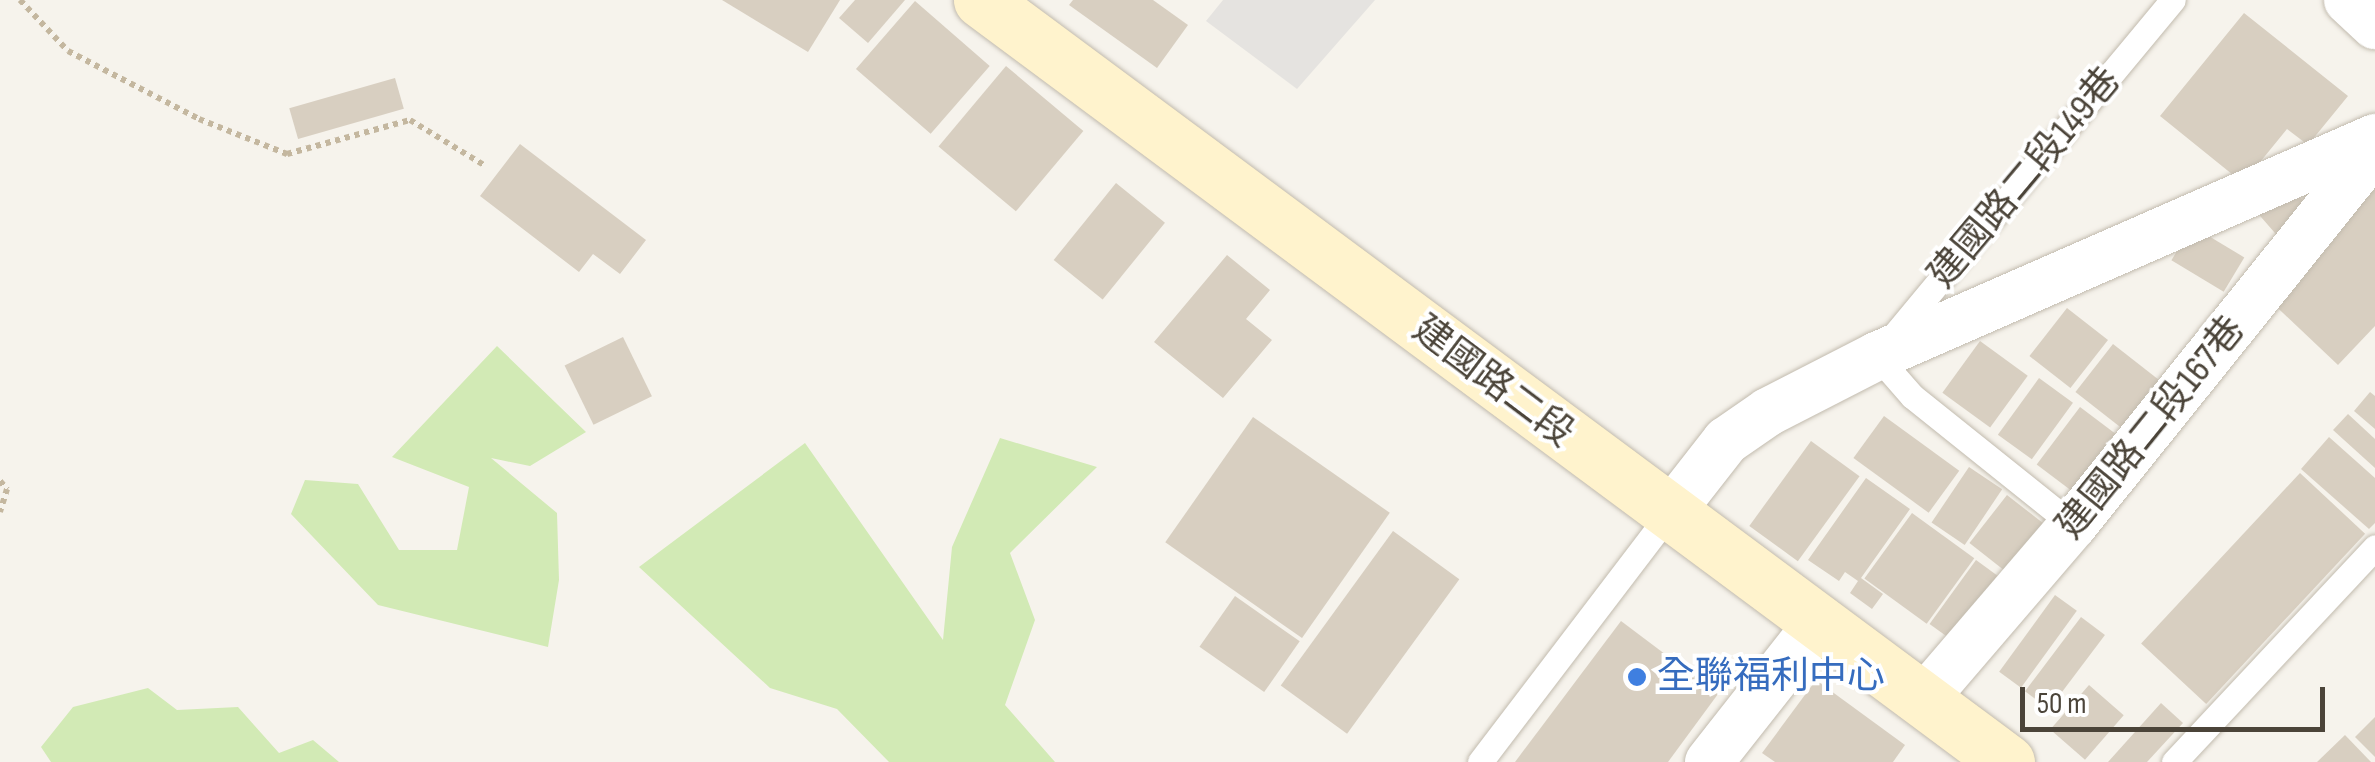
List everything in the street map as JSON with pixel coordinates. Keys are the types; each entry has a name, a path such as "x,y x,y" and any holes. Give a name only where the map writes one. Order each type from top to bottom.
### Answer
{"street":[{"name":"建國路二段","path":"982,0 1816,626 2006,762"},
{"path":"2348,0 2375,25"},
{"path":"1669,514 1726,441 1877,356 2375,138"},
{"name":"建國路二段167巷","path":"1922,700 2074,525 2375,150"},
{"path":"1710,762 1816,626"}],"lane":[{"name":"建國路二段149巷","path":"1877,356 2173,0"},
{"path":"1877,356 1912,396 2074,525"},
{"path":"1480,762 1669,514"},
{"path":"2174,762 2375,547"}],"path":[{"path":"20,0 68,51 200,119 286,154 410,120 484,165"},
{"path":"0,481 7,489 0,512"}],"green space":[{"path":"497,346 586,432 530,466 491,458 557,513 559,580 548,647 378,605 291,514 305,480 358,484 399,550 457,550 469,487 392,457"},
{"path":"1000,438 1097,467 1010,553 1035,620 1005,705 1055,762 889,762 837,709 770,688 639,567 805,443 943,640 952,547"},
{"path":"148,688 177,710 238,707 279,753 313,740 339,762 51,762 41,747 73,707"}],"shaded area":[{"path":"1223,0 1375,0 1297,89 1206,21"}],"building":[{"path":"722,0 840,0 808,52"},
{"path":"855,0 905,0 868,43 839,18"},
{"path":"1073,0 1153,0 1188,25 1157,68 1069,5"},
{"path":"915,1 990,66 931,134 856,69"},
{"path":"2244,13 2348,96 2308,145 2287,129 2243,183 2160,116"},
{"path":"1006,66 1083,131 1016,211 939,146"},
{"path":"395,78 404,109 298,139 289,108"},
{"path":"520,144 646,240 620,274 593,254 579,272 480,196"},
{"path":"2375,178 2375,326 2338,365 2264,295"},
{"path":"2286,182 2306,204 2286,222 2293,230 2281,240 2248,202"},
{"path":"1116,183 1165,223 1103,300 1054,260"},
{"path":"2192,226 2244,257 2224,292 2171,260"},
{"path":"1227,255 1270,290 1246,319 1272,340 1223,398 1154,342"},
{"path":"2067,308 2108,340 2070,388 2029,356"},
{"path":"623,337 652,396 594,425 565,365"},
{"path":"1980,341 2028,376 1990,427 1942,393"},
{"path":"2113,344 2169,388 2131,436 2075,392"},
{"path":"2039,378 2073,403 2032,459 1998,435"},
{"path":"2370,392 2375,396 2375,429 2354,411"},
{"path":"2080,407 2119,436 2076,494 2037,465"},
{"path":"2348,414 2375,439 2375,468 2333,430"},
{"path":"1884,416 1959,471 1929,513 1853,458"},
{"path":"1253,417 1390,513 1302,638 1165,542"},
{"path":"2329,437 2375,478 2375,523 2369,529 2301,469"},
{"path":"1811,441 1860,476 1798,561 1749,526"},
{"path":"1969,467 2002,489 1965,545 1932,523"},
{"path":"2300,473 2365,534 2206,704 2141,643"},
{"path":"1866,478 1910,509 1861,578 1883,594 1872,609 1850,593 1858,581 1845,572 1839,581 1808,560"},
{"path":"2007,495 2043,523 2006,571 1969,543"},
{"path":"1912,513 1974,558 1927,624 1864,579"},
{"path":"1393,531 1459,579 1347,734 1281,686"},
{"path":"1976,560 2008,583 1961,647 1930,624"},
{"path":"2055,595 2077,611 2021,688 1999,672"},
{"path":"1235,596 1300,641 1264,692 1199,647"},
{"path":"2081,617 2105,635 2049,709 2025,691"},
{"name":"全聯福利中心","path":"1621,621 1718,694 1668,762 1515,762"},
{"path":"1816,680 1905,745 1893,762 1775,762 1762,753"},
{"path":"2089,685 2124,715 2085,760 2050,730"},
{"path":"2161,703 2183,723 2147,762 2108,762"},
{"path":"2375,717 2375,757 2355,737"},
{"path":"2345,735 2371,762 2317,762"}],"place":[{"name":"全聯福利中心","path":"1637,677"}]}
